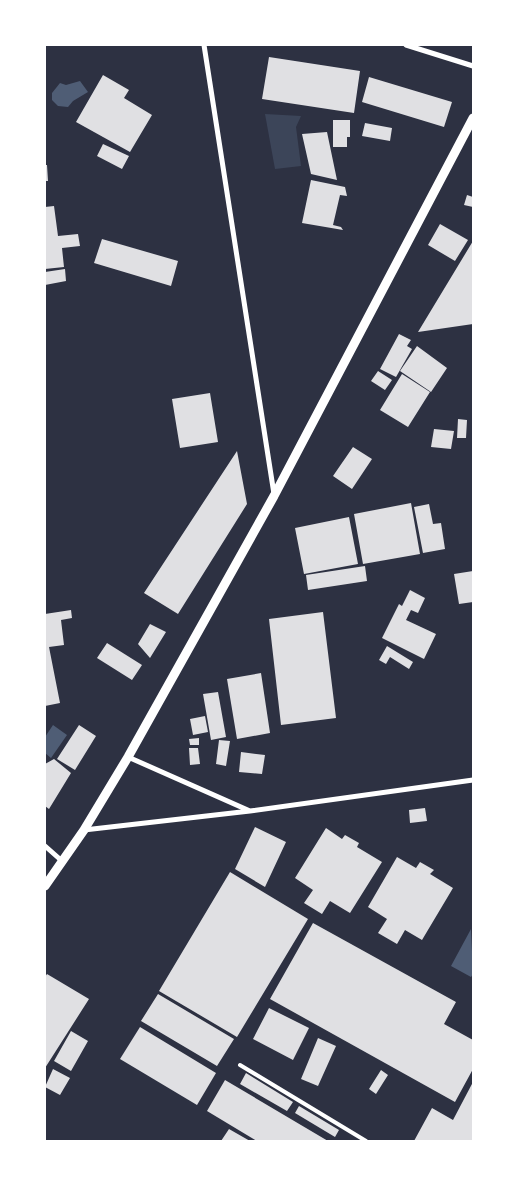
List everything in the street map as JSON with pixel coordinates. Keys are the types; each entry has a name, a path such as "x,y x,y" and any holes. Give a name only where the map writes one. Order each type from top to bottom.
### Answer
{"street":[{"path":"204,45 274,496"},
{"path":"406,45 473,66"},
{"path":"45,886 84,830 128,757 274,496 473,118"},
{"path":"128,757 250,811"},
{"path":"84,830 250,811 473,780"},
{"path":"45,846 62,861"}],"lane":[{"path":"240,1065 366,1141"}],"shaded area":[{"path":"80,81 88,92 73,101 68,107 58,106 52,100 52,93 60,83 66,85"},
{"path":"265,114 301,116 296,127 301,166 275,169"},
{"path":"53,725 67,735 51,758 45,753 45,737"},
{"path":"471,929 473,974 471,977 451,966"}],"building":[{"path":"269,57 360,71 354,113 262,99"},
{"path":"103,75 129,90 124,98 152,115 130,152 76,122"},
{"path":"369,77 452,102 444,127 362,102"},
{"path":"333,120 350,120 350,137 347,137 347,147 333,147"},
{"path":"365,123 392,128 390,141 362,136"},
{"path":"327,132 337,180 311,174 302,134"},
{"path":"103,144 129,156 122,169 97,156"},
{"path":"45,165 47,165 48,181 45,181"},
{"path":"311,180 345,187 347,196 340,195 333,225 341,227 343,230 302,223"},
{"path":"467,195 473,197 473,207 464,205"},
{"path":"54,206 58,236 78,234 80,246 62,248 64,267 45,269 45,207"},
{"path":"440,224 468,240 455,261 428,245"},
{"path":"102,239 178,261 171,286 94,263"},
{"path":"473,241 473,324 418,332"},
{"path":"65,269 66,281 45,285 45,272"},
{"path":"399,334 411,340 407,346 412,349 396,377 380,369"},
{"path":"417,346 447,368 431,392 400,371"},
{"path":"378,371 392,380 385,390 371,381"},
{"path":"402,374 430,392 408,427 380,410"},
{"path":"210,393 218,442 180,448 172,399"},
{"path":"458,419 467,420 466,438 457,438"},
{"path":"434,429 454,431 451,449 431,447"},
{"path":"353,447 372,459 352,489 333,476"},
{"path":"237,451 247,504 178,614 144,593"},
{"path":"411,503 420,554 363,564 354,514"},
{"path":"429,504 433,524 441,523 445,549 423,553 414,507"},
{"path":"349,517 358,564 304,574 295,528"},
{"path":"365,566 367,581 308,590 306,575"},
{"path":"473,571 473,602 459,604 454,574"},
{"path":"410,590 425,598 418,613 411,610 406,620 436,634 424,659 382,638 399,604 402,606"},
{"path":"71,610 72,618 61,620 64,645 49,647 60,703 45,706 45,614"},
{"path":"323,612 336,718 281,725 269,619"},
{"path":"150,624 166,632 150,658 138,644"},
{"path":"107,643 142,665 132,680 97,658"},
{"path":"387,646 413,662 409,669 390,657 386,664 379,660"},
{"path":"261,673 270,733 237,739 227,679"},
{"path":"218,692 226,737 211,740 203,694"},
{"path":"205,716 208,732 193,735 190,719"},
{"path":"79,725 96,736 75,770 57,759"},
{"path":"199,738 199,745 190,745 189,739"},
{"path":"219,740 230,741 226,766 216,764"},
{"path":"189,748 198,748 200,764 190,765"},
{"path":"241,752 265,755 262,774 239,772"},
{"path":"54,759 71,773 49,809 45,806 45,764"},
{"path":"425,808 427,821 410,823 409,810"},
{"path":"255,827 286,842 265,887 235,869"},
{"path":"326,828 342,839 345,835 359,843 357,847 382,862 350,913 330,901 322,914 304,903 313,890 295,878"},
{"path":"397,857 416,868 420,862 434,870 430,874 453,888 422,940 405,930 397,944 378,933 387,919 368,907"},
{"path":"230,872 308,919 237,1037 159,991"},
{"path":"313,923 456,1002 444,1024 473,1040 473,1069 455,1102 270,999"},
{"path":"47,974 89,999 45,1068 45,977"},
{"path":"158,994 234,1039 217,1066 141,1021"},
{"path":"269,1008 309,1028 293,1060 253,1039"},
{"path":"140,1027 216,1073 197,1105 120,1059"},
{"path":"71,1031 88,1041 71,1071 54,1061"},
{"path":"318,1038 336,1046 318,1086 301,1079"},
{"path":"53,1069 70,1078 60,1095 45,1087"},
{"path":"381,1070 388,1075 376,1094 369,1089"},
{"path":"246,1073 293,1102 287,1111 240,1084"},
{"path":"225,1080 328,1141 257,1141 207,1111"},
{"path":"473,1082 473,1141 414,1141 432,1108 453,1120"},
{"path":"299,1106 339,1130 335,1137 295,1113"},
{"path":"229,1129 250,1141 221,1141"}]}
